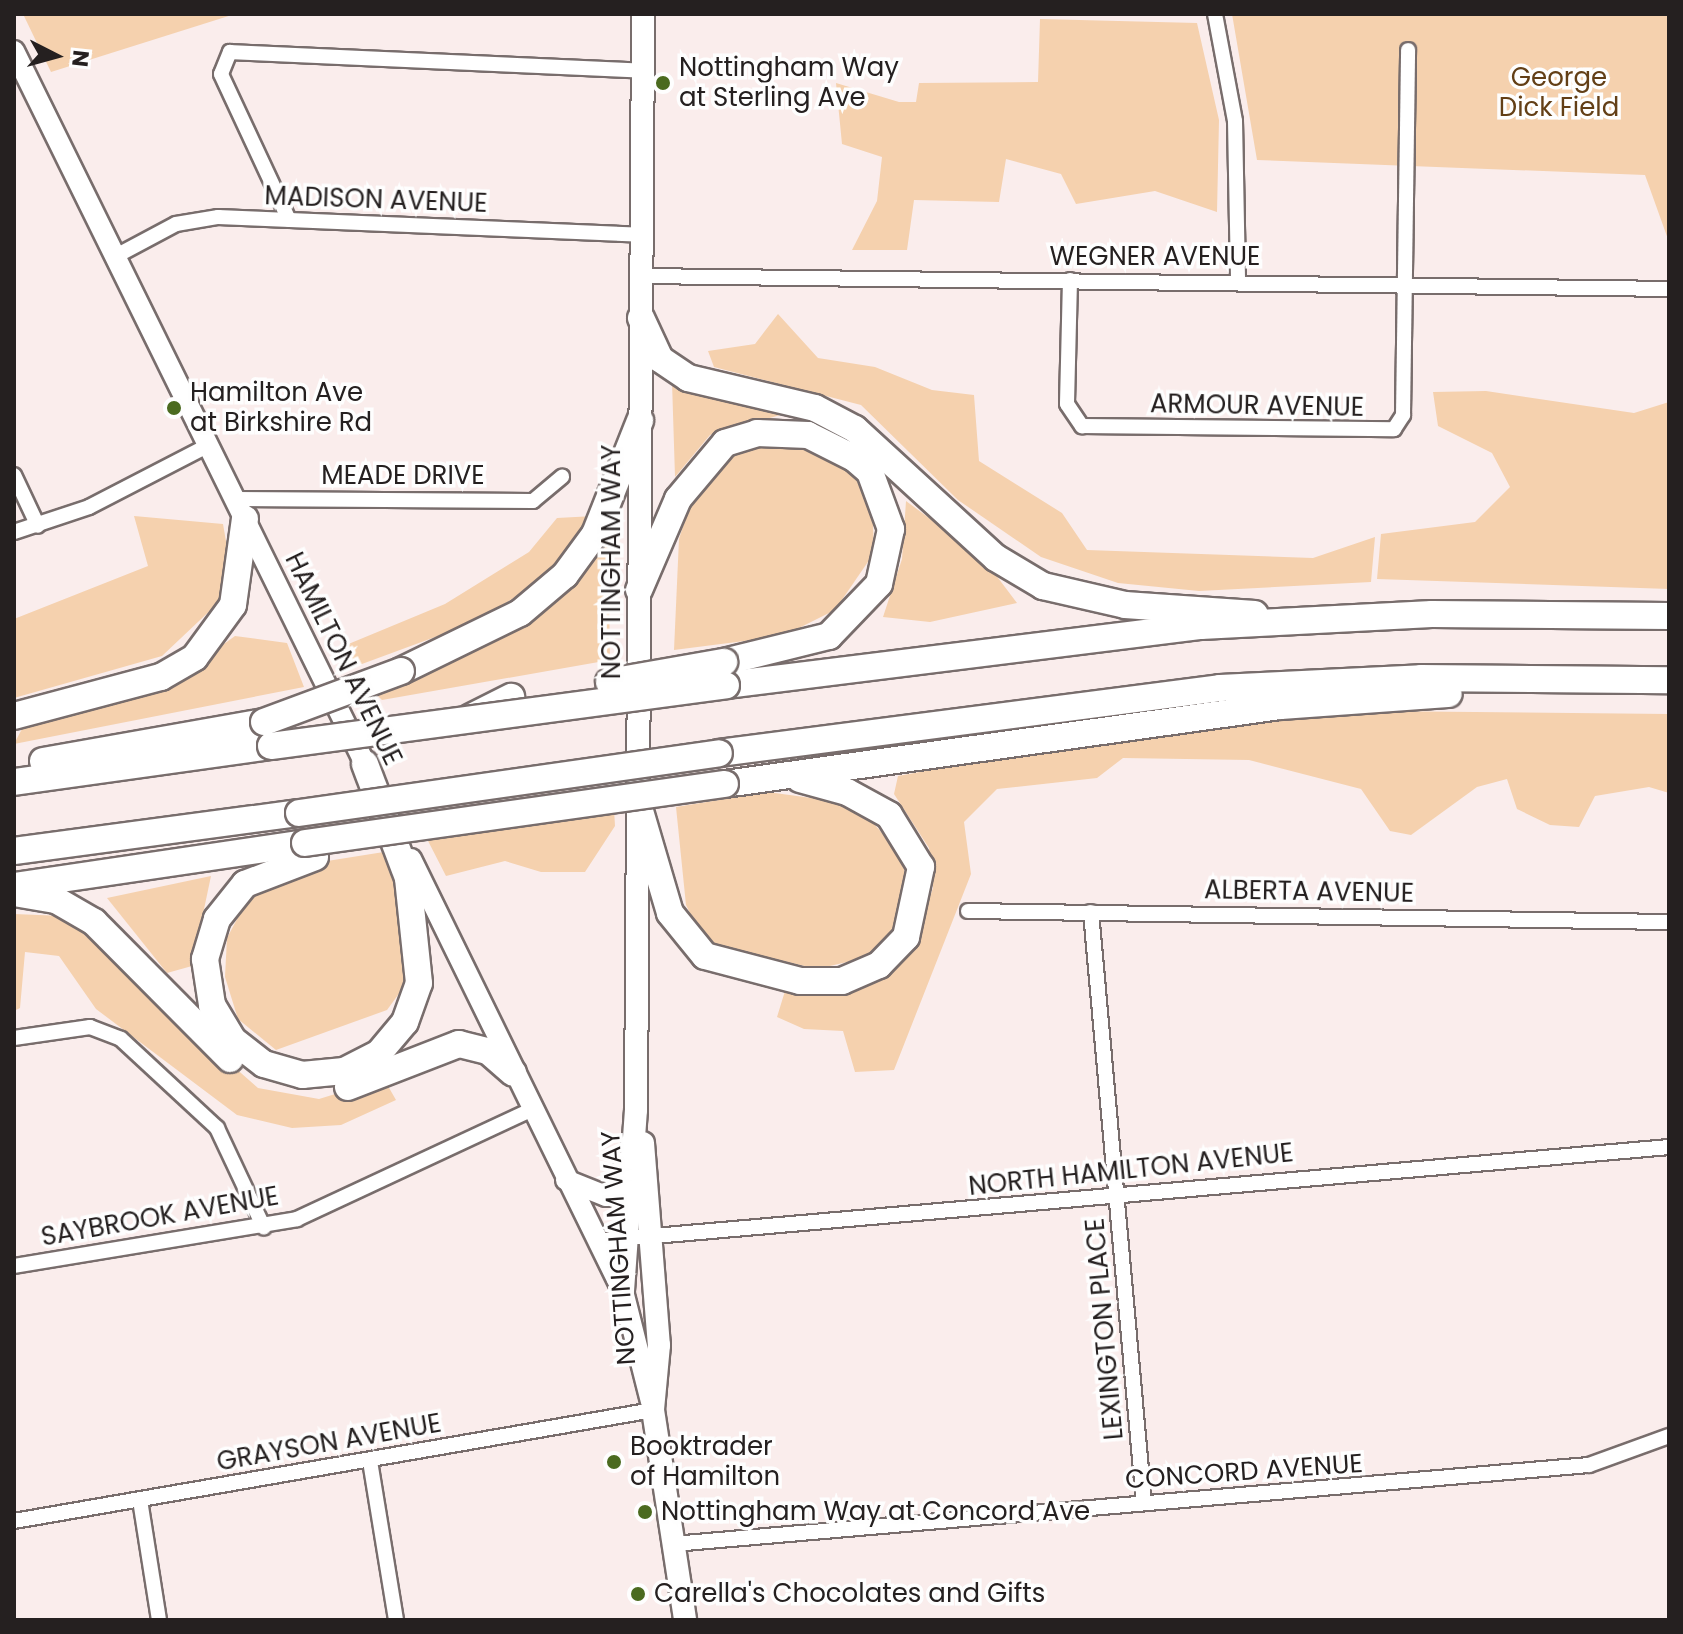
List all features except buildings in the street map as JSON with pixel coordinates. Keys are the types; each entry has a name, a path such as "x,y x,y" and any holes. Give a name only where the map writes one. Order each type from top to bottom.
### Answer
{"highway":[{"path":"641,318 660,359 688,378 815,408 855,429 996,558 1043,586 1096,601 1218,606 1290,621"},
{"path":"14,782 267,734 520,613 565,575 599,525 640,421"},
{"path":"639,590 678,499 725,443 757,433 808,435 854,458 886,503 891,529 879,584 829,636 725,673"},
{"path":"14,716 161,677 195,657 233,605 240,509"},
{"path":"14,766 267,734 468,719 511,697 1120,634 1290,621 1669,616"},
{"path":"14,851 719,753 1220,688 1421,678 1663,679"},
{"path":"14,886 310,850 465,821 1280,706 1663,679"},
{"path":"310,850 245,884 217,919 205,959 212,1005 233,1040 264,1064 302,1075 344,1071 379,1053 405,1022 419,983 408,878 365,764"},
{"path":"640,811 670,913 705,956 800,981 862,975 895,952 915,919 923,885 916,851 869,801 781,775"},
{"path":"14,893 56,900 94,922 240,1068 268,1084 331,1091 459,1044 488,1051 513,1073"}],"main road":[{"name":"NOTTINGHAM WAY","path":"643,14 636,1110 640,1236 659,1345 653,1410 685,1620"},
{"name":"HAMILTON AVENUE","path":"14,51 365,764 531,1110 623,1291 653,1410"},
{"path":"566,1180 596,1196 615,1192 636,1110"},
{"name":"NOTTINGHAM WAY","path":"623,1291 640,1236"}],"street":[{"path":"1215,14 1235,121 1238,282"},
{"path":"289,220 221,66 237,49 643,71"},
{"name":"ARMOUR AVENUE","path":"1070,280 1067,404 1082,426 1394,429 1403,415 1408,50"},
{"name":"MADISON AVENUE","path":"116,256 197,219 642,235"},
{"name":"WEGNER AVENUE","path":"641,276 1406,283 1669,289"},
{"path":"14,532 38,526 209,445"},
{"path":"14,475 38,526"},
{"name":"MEADE DRIVE","path":"240,509 533,501 562,477"},
{"name":"ALBERTA AVENUE","path":"968,911 1669,922"},
{"name":"LEXINGTON PLACE","path":"1091,912 1144,1503"},
{"path":"14,1038 90,1027 121,1039 217,1128 264,1228"},
{"name":"SAYBROOK AVENUE","path":"14,1266 264,1228 531,1110"},
{"name":"NORTH HAMILTON AVENUE","path":"597,1241 1669,1147"},
{"name":"GRAYSON AVENUE","path":"14,1521 653,1410"},
{"name":"CONCORD AVENUE","path":"673,1544 1589,1465 1669,1436"},
{"path":"370,1461 396,1620"},
{"path":"140,1500 159,1620"}],"green space":[{"path":"23,14 235,14 51,72"},
{"name":"George Dick Field","path":"1232,14 1669,14 1669,242 1645,175 1257,160"},
{"path":"1040,19 1197,23 1219,120 1217,212 1155,191 1076,204 1061,174 1006,159 999,202 914,200 907,250 852,250 877,201 882,157 842,144 836,83 899,102 916,102 919,83 1038,82"},
{"path":"778,314 818,358 875,367 932,390 974,395 979,461 1062,513 1087,550 1313,558 1375,537 1371,582 1199,591 1118,583 1041,557 958,500 861,405 714,367 708,351 755,344"},
{"path":"672,382 794,411 710,435 675,477"},
{"path":"1486,391 1634,413 1669,402 1669,589 1377,579 1381,534 1475,522 1510,487 1492,453 1438,426 1433,392"},
{"path":"774,443 824,450 872,494 874,553 835,610 783,636 674,650 679,539 691,501 718,456"},
{"path":"906,501 983,558 1017,603 930,622 883,617 902,559"},
{"path":"134,516 223,524 231,570 217,604 162,656 14,698 14,619 148,566"},
{"path":"594,516 551,575 473,623 343,671 334,650 445,604 529,552 557,518"},
{"path":"608,532 610,660 382,700 372,690 479,645"},
{"path":"235,636 287,643 304,687 14,744 23,727 178,677"},
{"path":"1372,711 1669,714 1669,793 1649,787 1595,796 1579,827 1550,825 1517,809 1507,779 1477,787 1411,835 1390,831 1361,789 1249,760 1123,758 1097,778 997,789 964,822 971,874 894,1070 855,1072 843,1031 804,1029 777,1017 785,991 827,995 868,986 895,966 918,931 933,888 929,848 894,794 898,776 1122,735"},
{"path":"768,792 840,802 868,817 904,858 905,912 881,954 817,969 704,942 686,905 676,807"},
{"path":"614,809 615,826 585,872 541,872 505,861 446,876 426,837"},
{"path":"390,851 406,984 387,1010 276,1050 238,1019 225,977 227,938 253,889 321,862"},
{"path":"211,876 192,966 167,973 107,898"},
{"path":"14,914 63,916 258,1088 319,1099 384,1079 396,1100 341,1125 292,1128 237,1115 96,1009 59,956 25,952 20,1008 14,1011"}],"place":[{"name":"Nottingham Way at Sterling Ave","path":"663,83"},
{"name":"Hamilton Ave at Birkshire Rd","path":"174,408"},
{"name":"Booktrader of Hamilton","path":"614,1462"},
{"name":"Nottingham Way at Concord Ave","path":"645,1512"},
{"name":"Carella's Chocolates and Gifts","path":"638,1594"}]}
